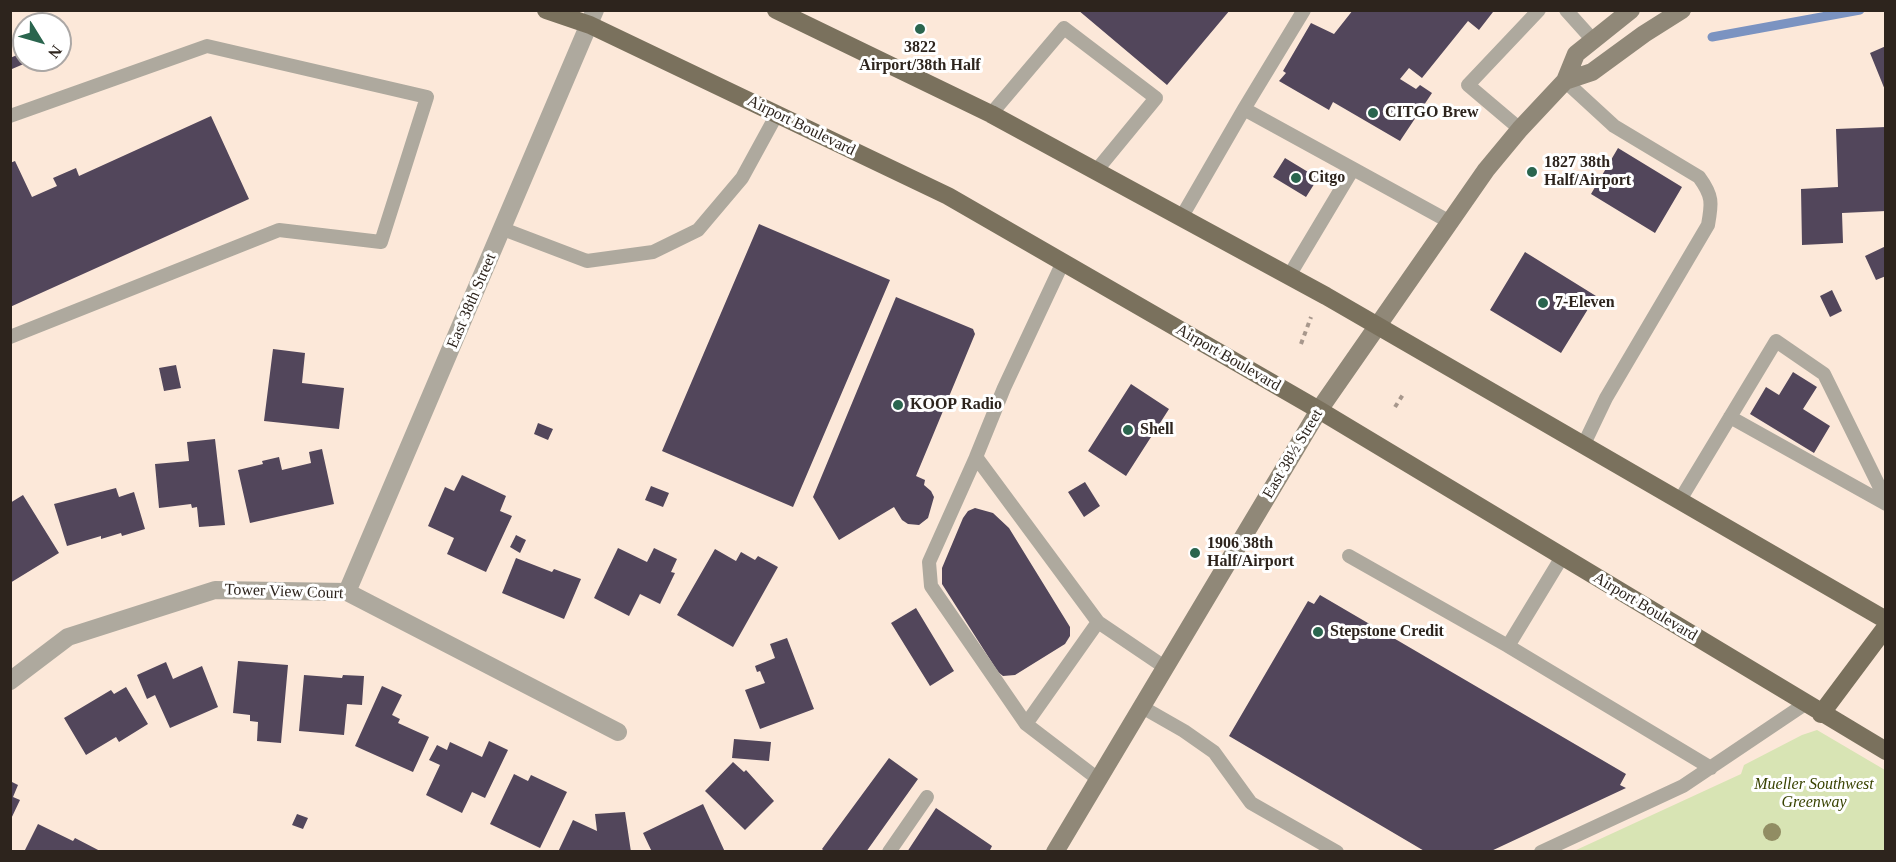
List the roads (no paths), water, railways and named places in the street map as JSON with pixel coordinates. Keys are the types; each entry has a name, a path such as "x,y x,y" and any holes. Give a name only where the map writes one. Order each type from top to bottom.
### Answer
{"main road":[{"name":"Airport Boulevard","path":"546,10 592,18 777,114 948,196 1319,410 1804,704 1886,751"},
{"path":"776,10 991,114 1289,276 1378,325 1886,620"},
{"path":"1821,714 1886,627"}],"street":[{"name":"East 38½ Street","path":"1055,852 1319,410 1486,171 1520,129 1566,81 1576,54 1631,10"},
{"name":"East 38½ Street","path":"1566,81 1592,72 1682,10"},
{"name":"East 38th Street","path":"347,592 592,18"},
{"name":"Tower View Court","path":"10,681 68,637 215,590 347,592 618,732"}],"lane":[{"path":"1181,218 1304,10"},
{"path":"1520,129 1468,85 1539,10"},
{"path":"1566,10 1592,39"},
{"path":"991,114 1064,28 1156,98 1096,171"},
{"path":"10,116 207,46 427,97 381,242 279,231 10,337"},
{"path":"1566,81 1614,126 1699,177 1708,190 1712,202 1708,225 1606,398 1584,444"},
{"path":"1244,109 1450,222"},
{"path":"503,229 587,261 653,252 698,230 742,178 777,114"},
{"path":"1289,276 1353,169"},
{"path":"1063,262 1004,388 929,562 930,586 1026,724 1098,780"},
{"path":"1680,500 1776,341 1824,374 1886,502"},
{"path":"1730,417 1886,502"},
{"path":"976,457 1098,622 1166,668"},
{"path":"1349,556 1508,646 1711,768"},
{"path":"1508,646 1562,557"},
{"path":"1026,724 1098,622"},
{"path":"1541,852 1683,786 1804,704"},
{"path":"1142,707 1184,731 1214,752 1251,803 1336,852"},
{"path":"889,852 927,797"}],"waterway":[{"path":"1712,37 1860,10"}],"place":[{"name":"3822 Airport/38th Half","path":"920,29"},
{"name":"CITGO Brew","path":"1373,113"},
{"name":"1827 38th Half/Airport","path":"1532,172"},
{"name":"Citgo","path":"1296,178"},
{"name":"7-Eleven","path":"1543,303"},
{"name":"KOOP Radio","path":"898,405"},
{"name":"Shell","path":"1128,430"},
{"name":"1906 38th Half/Airport","path":"1195,553"},
{"name":"Stepstone Credit","path":"1318,632"}],"park label":[{"name":"Mueller Southwest Greenway","path":"1814,794"}]}
